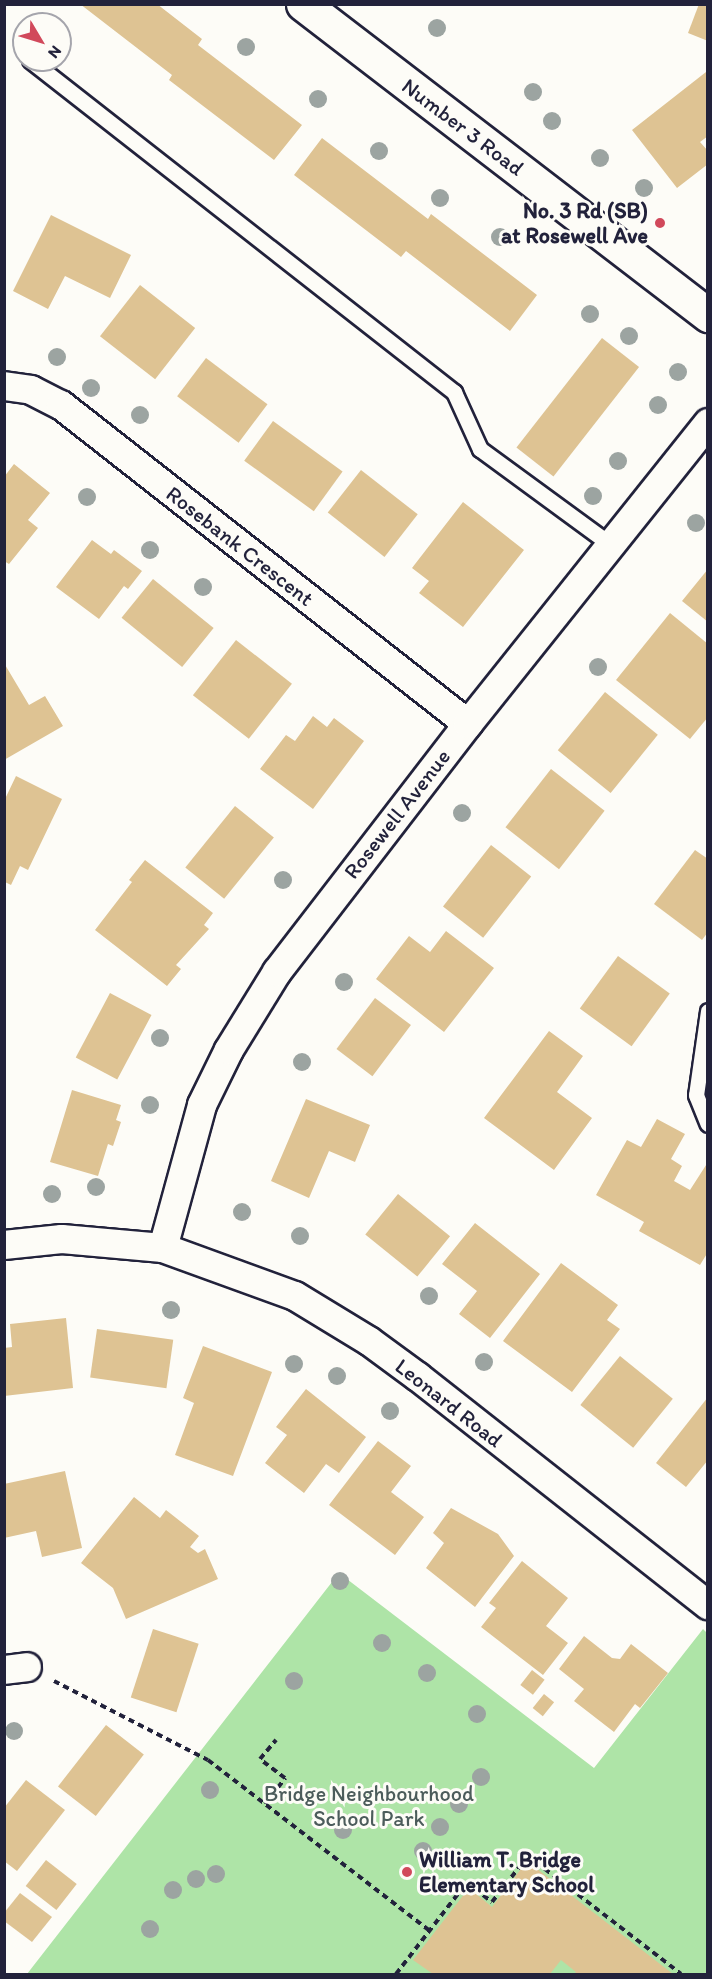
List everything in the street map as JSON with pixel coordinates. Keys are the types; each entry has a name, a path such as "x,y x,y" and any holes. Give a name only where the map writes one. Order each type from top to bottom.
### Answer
{"main road":[{"name":"Number 3 Road","path":"303,4 708,315"}],"street":[{"name":"Rosebank Crescent","path":"4,386 31,390 61,405 468,724"},
{"name":"Rosewell Avenue","path":"163,1248 202,1105 229,1050 277,972 468,724 708,423"},
{"name":"Leonard Road","path":"4,1245 62,1239 163,1248 295,1296 369,1341 708,1605"}],"lane":[{"path":"45,72 454,392 480,449 610,544"},
{"path":"708,1011 696,1095 708,1124"}],"path":[{"path":"16,1668 208,1760 430,1930"},
{"path":"266,1804 285,1778 260,1759 276,1740"},
{"path":"396,1974 467,1882 492,1902 528,1856 681,1974"}],"green space":[{"name":"Bridge Neighbourhood School Park","path":"339,1573 594,1768 703,1629 707,1633 707,1974 27,1974"}],"building":[{"path":"80,4 157,4 202,39 198,45 302,125 274,160 169,80 172,75"},
{"path":"699,4 708,4 708,41 688,33"},
{"path":"706,72 708,136 700,142 708,151 708,164 677,188 632,130"},
{"path":"322,138 428,219 431,214 537,295 510,331 406,251 401,257 294,175"},
{"path":"51,215 131,255 110,298 65,276 48,309 13,291"},
{"path":"140,285 195,328 155,379 100,336"},
{"path":"602,338 639,367 553,476 516,448"},
{"path":"206,358 267,404 239,443 177,396"},
{"path":"273,421 343,472 314,511 244,461"},
{"path":"14,464 50,493 28,520 38,528 9,564 4,561 4,477"},
{"path":"361,470 418,514 384,557 328,513"},
{"path":"463,502 524,550 463,627 419,593 429,581 412,568"},
{"path":"92,540 111,554 114,550 142,571 128,589 124,586 99,619 56,587"},
{"path":"708,569 708,622 682,601"},
{"path":"153,579 214,628 182,667 122,618"},
{"path":"670,613 708,644 708,717 690,739 616,680"},
{"path":"236,640 292,684 249,739 193,695"},
{"path":"4,663 29,705 45,696 63,726 4,760"},
{"path":"605,692 658,735 611,793 558,750"},
{"path":"313,716 327,727 334,718 364,741 313,809 260,769 286,735 295,741"},
{"path":"551,769 605,811 559,869 505,827"},
{"path":"16,776 62,799 28,870 20,866 11,885 5,882 5,799"},
{"path":"235,806 274,837 224,899 185,867"},
{"path":"491,845 531,876 483,938 443,906"},
{"path":"695,850 708,859 708,932 702,940 654,904"},
{"path":"145,860 213,913 204,925 209,929 176,965 181,969 167,986 95,930 132,882 129,880"},
{"path":"446,931 494,968 444,1032 376,979 409,936 430,952"},
{"path":"618,956 670,994 632,1046 580,1009"},
{"path":"110,993 151,1015 117,1080 76,1057"},
{"path":"375,998 411,1025 372,1076 336,1049"},
{"path":"549,1031 583,1056 557,1092 592,1118 554,1170 484,1118"},
{"path":"72,1090 121,1105 116,1120 121,1122 113,1146 108,1144 98,1176 50,1162"},
{"path":"306,1099 370,1125 355,1162 329,1151 309,1198 271,1181"},
{"path":"657,1119 685,1134 671,1159 682,1166 674,1181 690,1190 708,1162 708,1252 700,1265 639,1231 644,1222 596,1195 627,1140 641,1147"},
{"path":"398,1194 450,1236 417,1277 365,1234"},
{"path":"475,1223 540,1274 490,1338 459,1314 477,1291 442,1264"},
{"path":"561,1263 618,1305 607,1320 620,1329 572,1392 503,1341"},
{"path":"66,1318 73,1388 4,1396 4,1348 12,1347 10,1324"},
{"path":"97,1329 173,1340 166,1388 90,1378"},
{"path":"203,1346 272,1372 233,1476 175,1455 194,1403 183,1398"},
{"path":"620,1356 673,1399 633,1448 580,1405"},
{"path":"306,1389 366,1437 339,1473 326,1464 304,1493 265,1463 287,1435 276,1427"},
{"path":"708,1397 708,1460 686,1487 656,1463"},
{"path":"378,1441 411,1466 391,1492 424,1517 395,1555 329,1505"},
{"path":"65,1471 82,1548 42,1557 36,1531 4,1538 4,1484"},
{"path":"134,1497 160,1518 166,1510 199,1536 190,1547 198,1553 205,1549 218,1579 126,1619 113,1588 81,1563"},
{"path":"451,1508 498,1534 514,1556 475,1607 426,1568 444,1543 433,1533"},
{"path":"522,1561 568,1598 546,1626 568,1643 543,1675 481,1627 496,1608 489,1603"},
{"path":"153,1629 199,1644 176,1712 131,1697"},
{"path":"584,1636 612,1658 620,1659 631,1644 668,1673 640,1708 635,1704 614,1732 574,1701 584,1689 559,1669"},
{"path":"532,1670 545,1680 533,1695 520,1685"},
{"path":"544,1694 554,1702 543,1716 533,1708"},
{"path":"106,1725 144,1755 96,1816 58,1786"},
{"path":"26,1780 65,1810 17,1871 4,1861 4,1808"},
{"path":"46,1860 77,1884 56,1910 26,1886"},
{"path":"527,1861 673,1974 574,1974 576,1972 561,1960 550,1974 433,1974 413,1960 469,1888 492,1907"},
{"path":"20,1893 52,1917 32,1942 4,1921 4,1913"}],"place":[{"name":"No. 3 Rd (SB) at Rosewell Ave","path":"660,223"},
{"name":"William T. Bridge Elementary School","path":"407,1872"}]}
